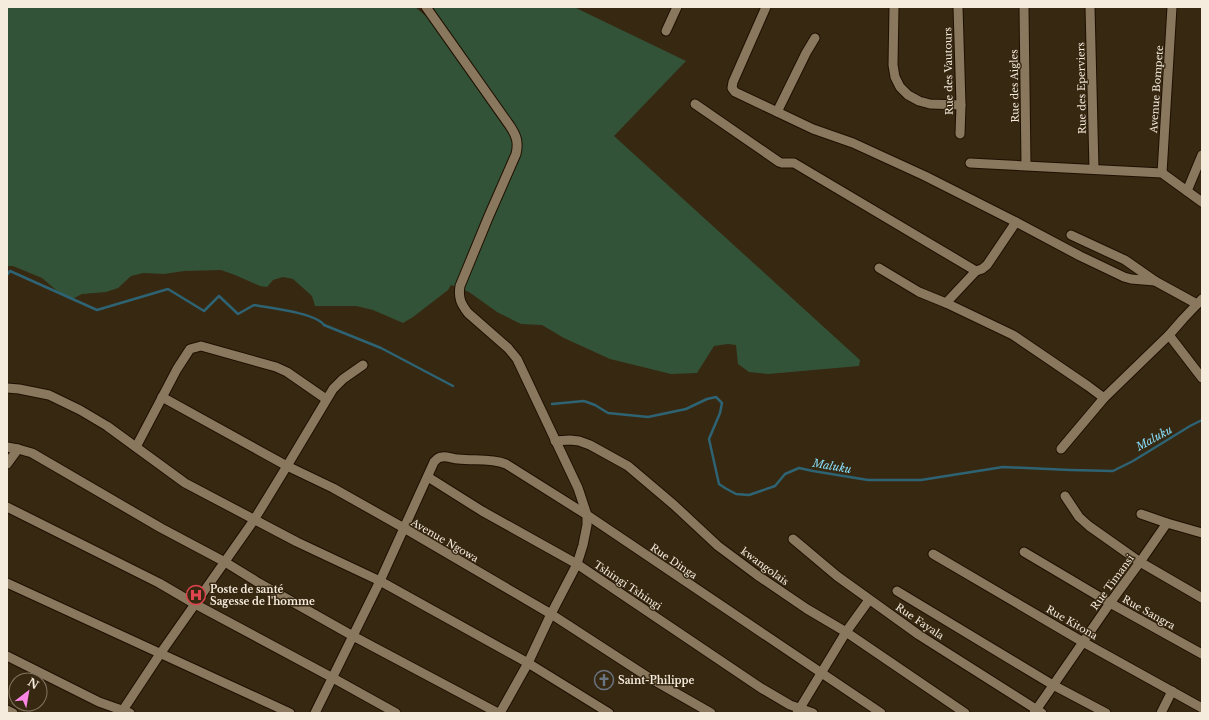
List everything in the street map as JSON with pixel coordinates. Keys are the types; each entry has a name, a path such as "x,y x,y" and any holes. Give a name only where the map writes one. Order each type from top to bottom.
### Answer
{"street":[{"path":"7,447 32,453 161,528 225,562 353,636 499,713 528,663 577,564 585,537 587,515 578,488 513,353 468,313 461,303 459,294 460,286 516,154 518,140 510,126 427,7"},
{"path":"666,31 677,7"},
{"path":"766,7 732,85 735,92 813,129 860,146 930,178 1080,256 1124,277 1155,281"},
{"path":"894,7 893,65 895,77 900,87 908,95 919,101 930,104 961,105"},
{"name":"Rue des Vautours","path":"958,7 961,105 960,134"},
{"name":"Rue des Aigles","path":"1024,7 1026,165"},
{"name":"Rue des Eperviers","path":"1090,7 1094,169"},
{"name":"Avenue Bompete","path":"1162,173 1172,7"},
{"path":"777,112 806,53 816,38"},
{"path":"695,104 782,164 794,162 976,271"},
{"path":"1187,191 1202,155"},
{"path":"970,163 1162,173 1202,202"},
{"path":"946,303 976,271 987,265 1016,222"},
{"path":"1060,449 1104,398 1169,335 1199,302 1155,281 1126,260 1071,235"},
{"path":"879,268 919,292 946,303 1022,340 1104,398"},
{"path":"1169,335 1202,378"},
{"path":"136,447 177,369 186,355 190,349 201,346 276,367 287,372 326,399"},
{"path":"7,656 99,702 125,712 160,654 254,520 326,399 342,379 363,365"},
{"path":"7,388 19,388 49,395 80,410 107,426 185,483 297,542 380,581 528,663 609,713"},
{"name":"Avenue Ngowa","path":"162,397 287,466 333,488 404,528 551,614 648,677 711,713"},
{"name":"kwangolais","path":"555,441 570,440 585,443 628,466 730,554 757,575 807,609 846,632 965,713"},
{"path":"7,464 18,449"},
{"name":"Rue Dinga","path":"428,477 434,462 438,458 444,457 487,460 506,464 587,515 881,713"},
{"path":"315,713 380,581 428,477"},
{"name":"Tshingi Tshingi","path":"428,477 482,511 577,564 761,688 799,711 813,713"},
{"path":"1065,496 1079,517 1088,526 1140,562 1202,598"},
{"path":"7,507 137,572 396,713"},
{"path":"1141,514 1202,533"},
{"name":"Rue Timansi","path":"1038,712 1053,685 1167,523"},
{"name":"Rue Fayala","path":"793,539 832,573 919,635 1038,712"},
{"name":"Rue Sangra","path":"1024,552 1110,604 1202,654"},
{"name":"Rue Kitona","path":"933,554 1083,642 1202,708"},
{"path":"7,583 290,713"},
{"path":"897,591 1053,685 1106,713"},
{"path":"799,711 846,632 870,600"},
{"path":"1161,713 1172,691"},
{"path":"7,710 13,713"}],"green space":[{"path":"7,7 415,7 427,17 432,7 574,7 686,61 614,136 860,360 859,366 768,374 749,372 738,364 736,345 728,344 714,346 697,373 671,374 610,359 564,338 542,325 521,324 497,312 469,292 451,285 448,290 403,323 373,310 356,306 315,306 312,296 293,279 283,277 273,280 267,287 260,286 221,270 184,271 164,274 143,273 131,276 118,288 106,292 82,294 72,299 63,296 42,278 13,266 7,266"}],"waterway":[{"path":"7,275 10,271 97,310 168,289 204,311 219,296 238,314 254,305 303,314 312,317 324,325 381,348 453,386"},
{"name":"Maluku","path":"552,404 584,401 595,405 608,413 648,417 686,409 707,399 716,397 722,403 720,413 709,439 719,484 736,494 749,495 775,486 785,474 799,468 868,480 921,480 1003,467 1113,471 1133,461 1202,420"}],"place":[{"name":"Poste de santé Sagesse de l'homme","path":"196,595"},
{"name":"Saint-Philippe","path":"604,680"}]}
